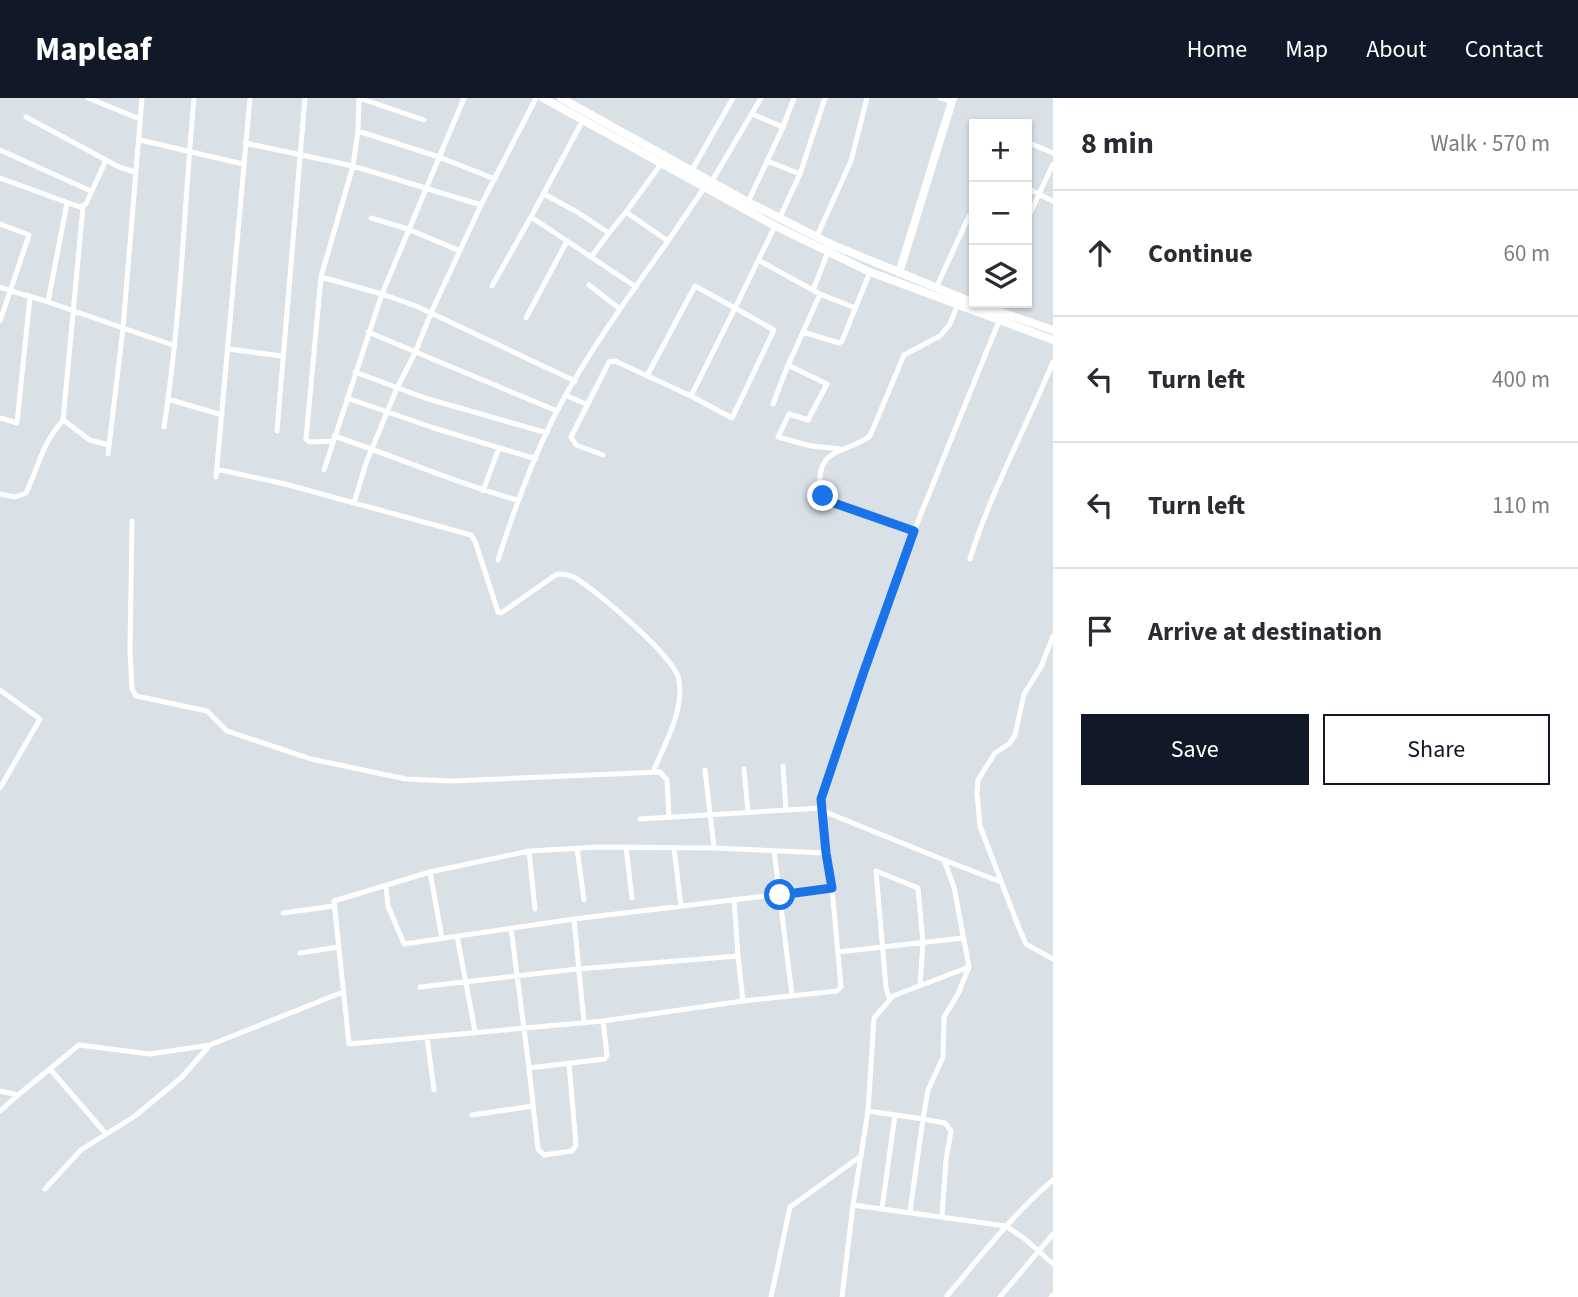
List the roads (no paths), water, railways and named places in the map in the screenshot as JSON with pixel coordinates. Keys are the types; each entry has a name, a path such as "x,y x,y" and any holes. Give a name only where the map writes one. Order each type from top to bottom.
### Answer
{"main road":[{"path":"543,98 775,226 870,272 1053,340"},
{"path":"564,99 748,202 899,273 969,301"},
{"path":"899,273 952,99"},
{"path":"989,308 1053,330"}],"street":[{"path":"88,98 140,119"},
{"path":"100,105 103,98"},
{"path":"108,454 123,328 142,98"},
{"path":"164,427 179,292 194,98"},
{"path":"216,477 250,98"},
{"path":"276,431 305,98"},
{"path":"424,120 359,98 353,166 321,277 306,439 309,442 333,439 373,449 483,491 517,500"},
{"path":"354,503 360,479 397,388 481,205 536,98"},
{"path":"692,170 733,98"},
{"path":"712,181 761,98"},
{"path":"748,202 794,98"},
{"path":"780,217 800,174 825,98"},
{"path":"817,236 851,161 867,98"},
{"path":"940,98 952,99"},
{"path":"324,470 382,294 462,99"},
{"path":"752,114 783,127"},
{"path":"26,117 119,167 135,172"},
{"path":"492,286 583,120"},
{"path":"358,131 439,157 495,179"},
{"path":"140,140 243,164"},
{"path":"245,143 353,166 481,205"},
{"path":"1032,144 1053,153"},
{"path":"0,150 91,191"},
{"path":"0,494 15,497 26,493 42,449 63,420 83,207 106,160"},
{"path":"767,161 800,174"},
{"path":"591,257 661,164"},
{"path":"1032,209 1053,164"},
{"path":"0,178 83,207"},
{"path":"498,560 517,500 557,411 620,309 704,188"},
{"path":"1032,190 1053,201"},
{"path":"544,194 609,233"},
{"path":"48,302 67,203"},
{"path":"626,212 668,241"},
{"path":"936,288 969,216"},
{"path":"531,217 636,287"},
{"path":"372,218 408,229 460,251"},
{"path":"0,224 29,235 0,321"},
{"path":"691,396 775,226"},
{"path":"526,317 567,241"},
{"path":"813,290 828,251"},
{"path":"758,261 820,294 855,308"},
{"path":"803,332 839,343 870,272"},
{"path":"321,277 382,294 431,313 575,381"},
{"path":"589,285 620,309"},
{"path":"603,455 572,441 573,429 609,362 615,361 732,418 774,330 695,286 647,376"},
{"path":"0,287 30,297 18,423 0,418"},
{"path":"10,291 173,345"},
{"path":"773,404 820,294"},
{"path":"914,531 831,502 820,491 820,469 827,459 841,449 862,442 870,436 904,355 940,336 950,324 957,306"},
{"path":"826,853 626,847 529,851 430,872 334,901 349,1044 603,1021 841,988 821,799 914,531 999,321"},
{"path":"368,332 557,411"},
{"path":"228,349 282,356"},
{"path":"970,559 985,511 1012,458 1053,362"},
{"path":"789,365 827,384 808,420 789,414 778,437 811,446 841,449"},
{"path":"355,372 425,398 547,433"},
{"path":"567,396 586,404"},
{"path":"347,398 536,459"},
{"path":"168,399 222,415"},
{"path":"63,420 90,440 109,445"},
{"path":"483,491 499,448"},
{"path":"216,469 471,535 498,612 504,612 557,574 577,579 640,631 677,671 677,714 653,772"},
{"path":"132,521 131,673 132,689 136,696 208,711 227,731 311,759 406,779 451,781 653,772 664,775 667,780 669,817"},
{"path":"1053,636 1041,667 1024,694 1015,735 1009,744 995,753 978,780 977,793 980,827 1026,944 1053,960"},
{"path":"0,690 40,719 0,788"},
{"path":"783,766 786,810"},
{"path":"744,769 748,812"},
{"path":"705,770 714,848"},
{"path":"640,819 821,808 1002,882"},
{"path":"626,847 632,898"},
{"path":"577,848 583,900"},
{"path":"674,848 681,906"},
{"path":"529,851 535,909"},
{"path":"775,851 792,995"},
{"path":"910,1211 928,1090 943,1057 943,1017 958,994 969,967 954,887 944,860"},
{"path":"890,1000 886,988 876,871 918,888 923,943 920,985"},
{"path":"430,872 442,938"},
{"path":"386,887 388,906 404,944 574,919 832,888"},
{"path":"734,899 743,1000"},
{"path":"283,913 334,906"},
{"path":"574,919 584,1022"},
{"path":"511,928 533,1106 540,1153 544,1155 572,1152 576,1145 569,1063"},
{"path":"457,936 475,1031"},
{"path":"838,952 963,938"},
{"path":"300,953 338,947"},
{"path":"420,987 577,969 738,956"},
{"path":"842,1297 868,1111 874,1018 893,996 969,967"},
{"path":"0,1111 79,1045 150,1054 210,1045 343,992"},
{"path":"529,1068 605,1059 607,1055 603,1021"},
{"path":"427,1038 434,1090"},
{"path":"45,1189 81,1150 135,1115 182,1077 210,1045"},
{"path":"50,1069 106,1134"},
{"path":"0,1091 18,1095"},
{"path":"472,1115 533,1106"},
{"path":"868,1111 945,1123 951,1130 942,1216"},
{"path":"881,1208 895,1115"},
{"path":"771,1297 790,1207 861,1156"},
{"path":"947,1296 1006,1226 1053,1180"},
{"path":"853,1205 1006,1226 1053,1264"},
{"path":"1000,1297 1053,1234"}]}
